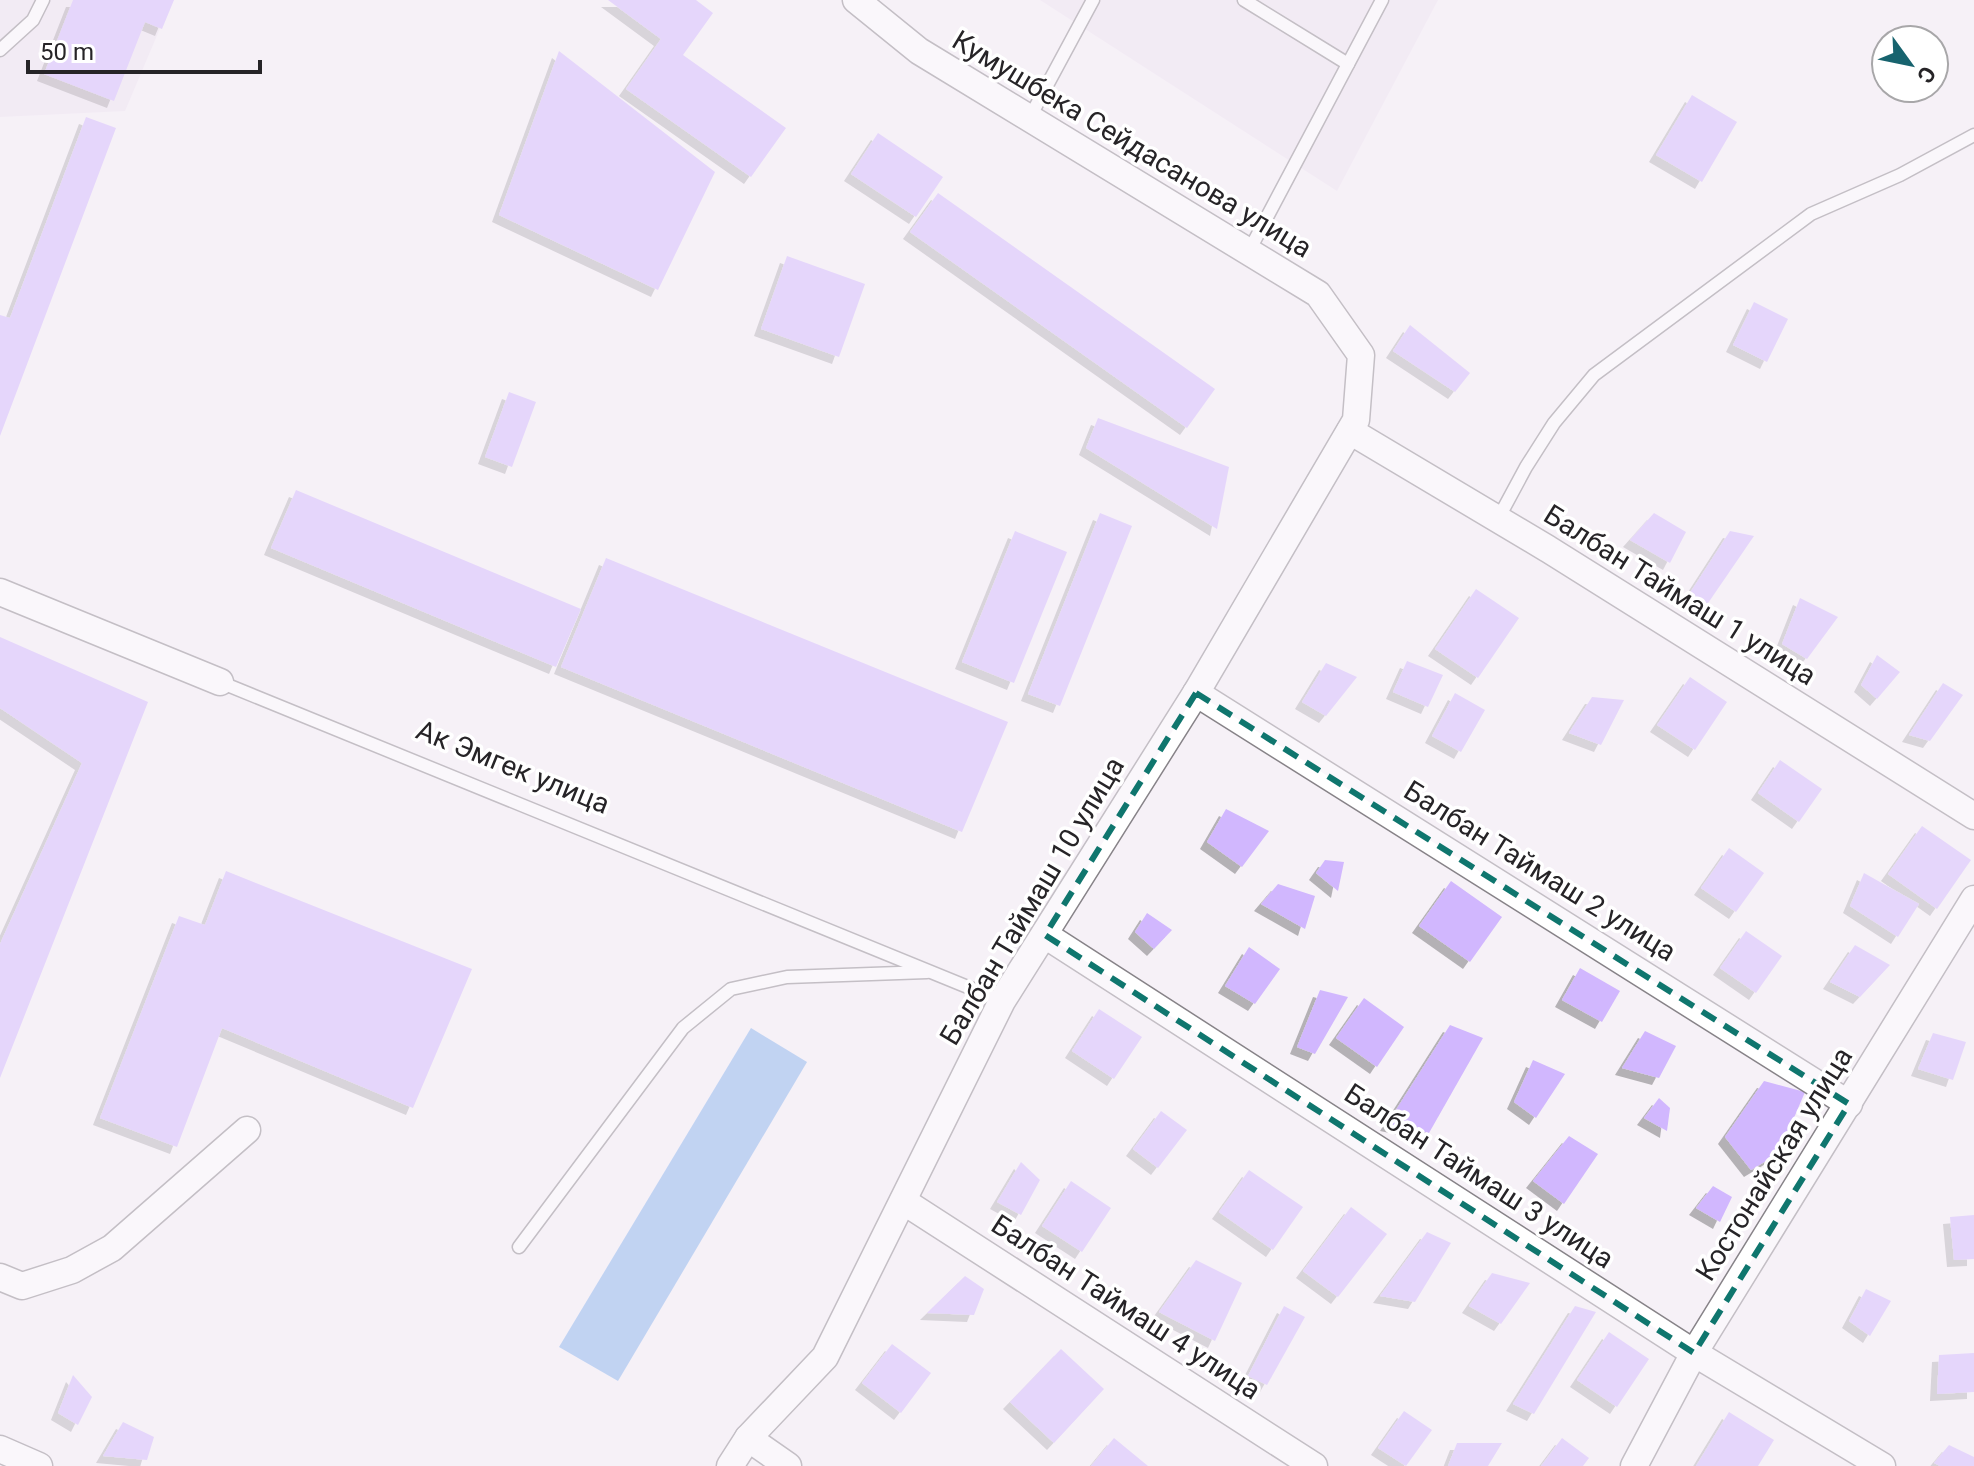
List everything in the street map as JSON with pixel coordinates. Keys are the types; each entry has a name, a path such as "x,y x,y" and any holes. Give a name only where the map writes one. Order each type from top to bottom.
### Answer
{"street":[{"name":"Кумушбека Сейдасанова улица","path":"856,0 919,51 1318,294 1361,355"},
{"name":"Балбан Таймаш 10 улица","path":"730,1466 748,1438 825,1357 1002,1001 1196,693 1356,420 1361,355"},
{"name":"Балбан Таймаш 1 улица","path":"1350,431 1498,519 1974,816"},
{"name":"Ак Эмгек улица","path":"0,592 220,682"},
{"name":"Балбан Таймаш 2 улица","path":"1196,693 1849,1104"},
{"name":"Костонайская улица","path":"1634,1466 1694,1353 1974,899"},
{"name":"Балбан Таймаш 3 улица","path":"1045,935 1694,1353 1882,1466"},
{"path":"0,1277 22,1286 72,1270 112,1248 247,1130"},
{"name":"Балбан Таймаш 4 улица","path":"903,1201 1314,1466"},
{"path":"748,1438 788,1466"},
{"path":"0,1449 39,1466"}],"lane":[{"path":"0,50 33,20 43,0"},
{"path":"1030,117 1093,0"},
{"path":"1244,0 1348,64"},
{"path":"1249,251 1382,0"},
{"path":"1498,519 1554,423 1594,375 1811,214 1900,175 1974,135"},
{"name":"Ак Эмгек улица","path":"220,682 1002,1001"},
{"path":"519,1247 683,1028 731,989 787,977 930,972"}],"highlighted area":[{"path":"1196,693 1849,1104 1694,1353 1045,935"}],"shaded area":[{"path":"0,0 172,0 125,111 0,117"},
{"path":"1040,0 1438,0 1337,191"}],"water":[{"path":"751,1028 807,1062 618,1381 559,1347"}],"building":[{"path":"73,0 174,0 162,29 145,22 114,101 44,74"},
{"path":"608,0 696,0 713,13 683,55 786,128 751,177 626,89 661,39"},
{"path":"559,51 715,172 658,290 499,215"},
{"path":"1692,95 1737,122 1702,182 1656,155"},
{"path":"86,117 116,128 0,436 0,315 10,318"},
{"path":"878,133 943,177 916,217 851,174"},
{"path":"938,193 1215,389 1187,428 910,232"},
{"path":"787,256 865,284 839,357 761,329"},
{"path":"1754,302 1788,319 1767,362 1733,345"},
{"path":"1410,325 1470,373 1455,392 1393,351"},
{"path":"509,392 536,402 512,467 485,457"},
{"path":"1098,418 1229,467 1217,529 1086,448"},
{"path":"296,490 581,609 556,667 271,548"},
{"path":"1100,513 1132,526 1060,706 1028,694"},
{"path":"1654,513 1686,532 1670,563 1630,540"},
{"path":"1015,531 1067,552 1014,683 962,662"},
{"path":"1730,531 1754,536 1704,609 1688,596"},
{"path":"606,558 1008,722 962,832 561,667"},
{"path":"1476,589 1519,618 1478,678 1435,649"},
{"path":"1800,598 1838,617 1807,659 1782,644"},
{"path":"0,637 148,702 0,1078 0,944 82,763 0,708"},
{"path":"1877,655 1900,672 1877,699 1861,685"},
{"path":"1407,661 1443,675 1428,707 1393,692"},
{"path":"1326,663 1357,677 1326,716 1302,702"},
{"path":"1690,677 1727,702 1695,750 1657,725"},
{"path":"1943,683 1963,695 1930,741 1909,735"},
{"path":"1455,693 1485,710 1461,752 1432,736"},
{"path":"1592,697 1624,700 1601,745 1569,733"},
{"path":"1780,760 1822,789 1799,822 1758,793"},
{"path":"1226,809 1269,831 1242,867 1207,842"},
{"path":"1922,826 1971,860 1937,909 1888,874"},
{"path":"1729,848 1764,873 1736,912 1701,888"},
{"path":"1325,860 1344,862 1338,891 1316,873"},
{"path":"226,871 472,969 413,1108 222,1028 177,1147 100,1118 179,916 205,925"},
{"path":"1864,873 1919,904 1898,937 1850,906"},
{"path":"1451,881 1502,917 1470,962 1419,926"},
{"path":"1278,884 1315,896 1305,929 1261,904"},
{"path":"1147,913 1172,930 1154,949 1135,932"},
{"path":"1746,931 1782,956 1756,993 1720,968"},
{"path":"1855,945 1890,965 1860,997 1830,982"},
{"path":"1249,947 1280,969 1255,1004 1225,986"},
{"path":"1580,968 1620,991 1602,1022 1562,1000"},
{"path":"1320,990 1348,997 1315,1054 1297,1047"},
{"path":"1364,998 1404,1027 1377,1067 1336,1038"},
{"path":"1099,1009 1142,1037 1114,1079 1072,1051"},
{"path":"1450,1025 1483,1038 1429,1133 1387,1124"},
{"path":"1645,1031 1676,1046 1659,1078 1622,1068"},
{"path":"1933,1033 1966,1042 1953,1080 1918,1069"},
{"path":"1533,1060 1565,1074 1536,1118 1514,1102"},
{"path":"1764,1081 1805,1092 1779,1153 1751,1170 1725,1137"},
{"path":"1659,1098 1670,1108 1667,1131 1644,1118"},
{"path":"1161,1111 1187,1130 1158,1168 1133,1149"},
{"path":"1569,1136 1598,1154 1564,1204 1533,1181"},
{"path":"1021,1162 1040,1180 1021,1215 997,1202"},
{"path":"1249,1170 1303,1207 1273,1250 1219,1212"},
{"path":"1071,1181 1111,1208 1082,1252 1042,1226"},
{"path":"1713,1186 1732,1197 1720,1222 1696,1208"},
{"path":"1351,1207 1387,1234 1338,1297 1303,1271"},
{"path":"1974,1215 1974,1259 1954,1260 1950,1217"},
{"path":"1427,1232 1451,1243 1415,1302 1380,1296"},
{"path":"1196,1260 1242,1283 1215,1341 1159,1312"},
{"path":"1492,1273 1530,1283 1501,1324 1469,1306"},
{"path":"965,1276 984,1289 974,1315 927,1313"},
{"path":"1866,1289 1891,1301 1870,1336 1849,1321"},
{"path":"1284,1306 1305,1317 1267,1385 1248,1376"},
{"path":"1575,1306 1596,1312 1534,1414 1513,1404"},
{"path":"1609,1332 1649,1359 1617,1407 1577,1380"},
{"path":"892,1344 931,1373 901,1413 862,1383"},
{"path":"1061,1349 1104,1389 1054,1443 1010,1402"},
{"path":"1974,1353 1974,1392 1937,1394 1939,1355"},
{"path":"73,1375 92,1397 78,1425 58,1413"},
{"path":"1404,1411 1432,1430 1406,1466 1378,1448"},
{"path":"1729,1412 1774,1440 1758,1466 1696,1466"},
{"path":"123,1422 154,1437 147,1460 103,1456"},
{"path":"1114,1438 1148,1466 1091,1466"},
{"path":"1562,1438 1589,1458 1583,1466 1541,1466"},
{"path":"1457,1443 1502,1443 1488,1466 1448,1466"},
{"path":"1949,1445 1974,1457 1974,1466 1940,1466 1934,1463"}]}
